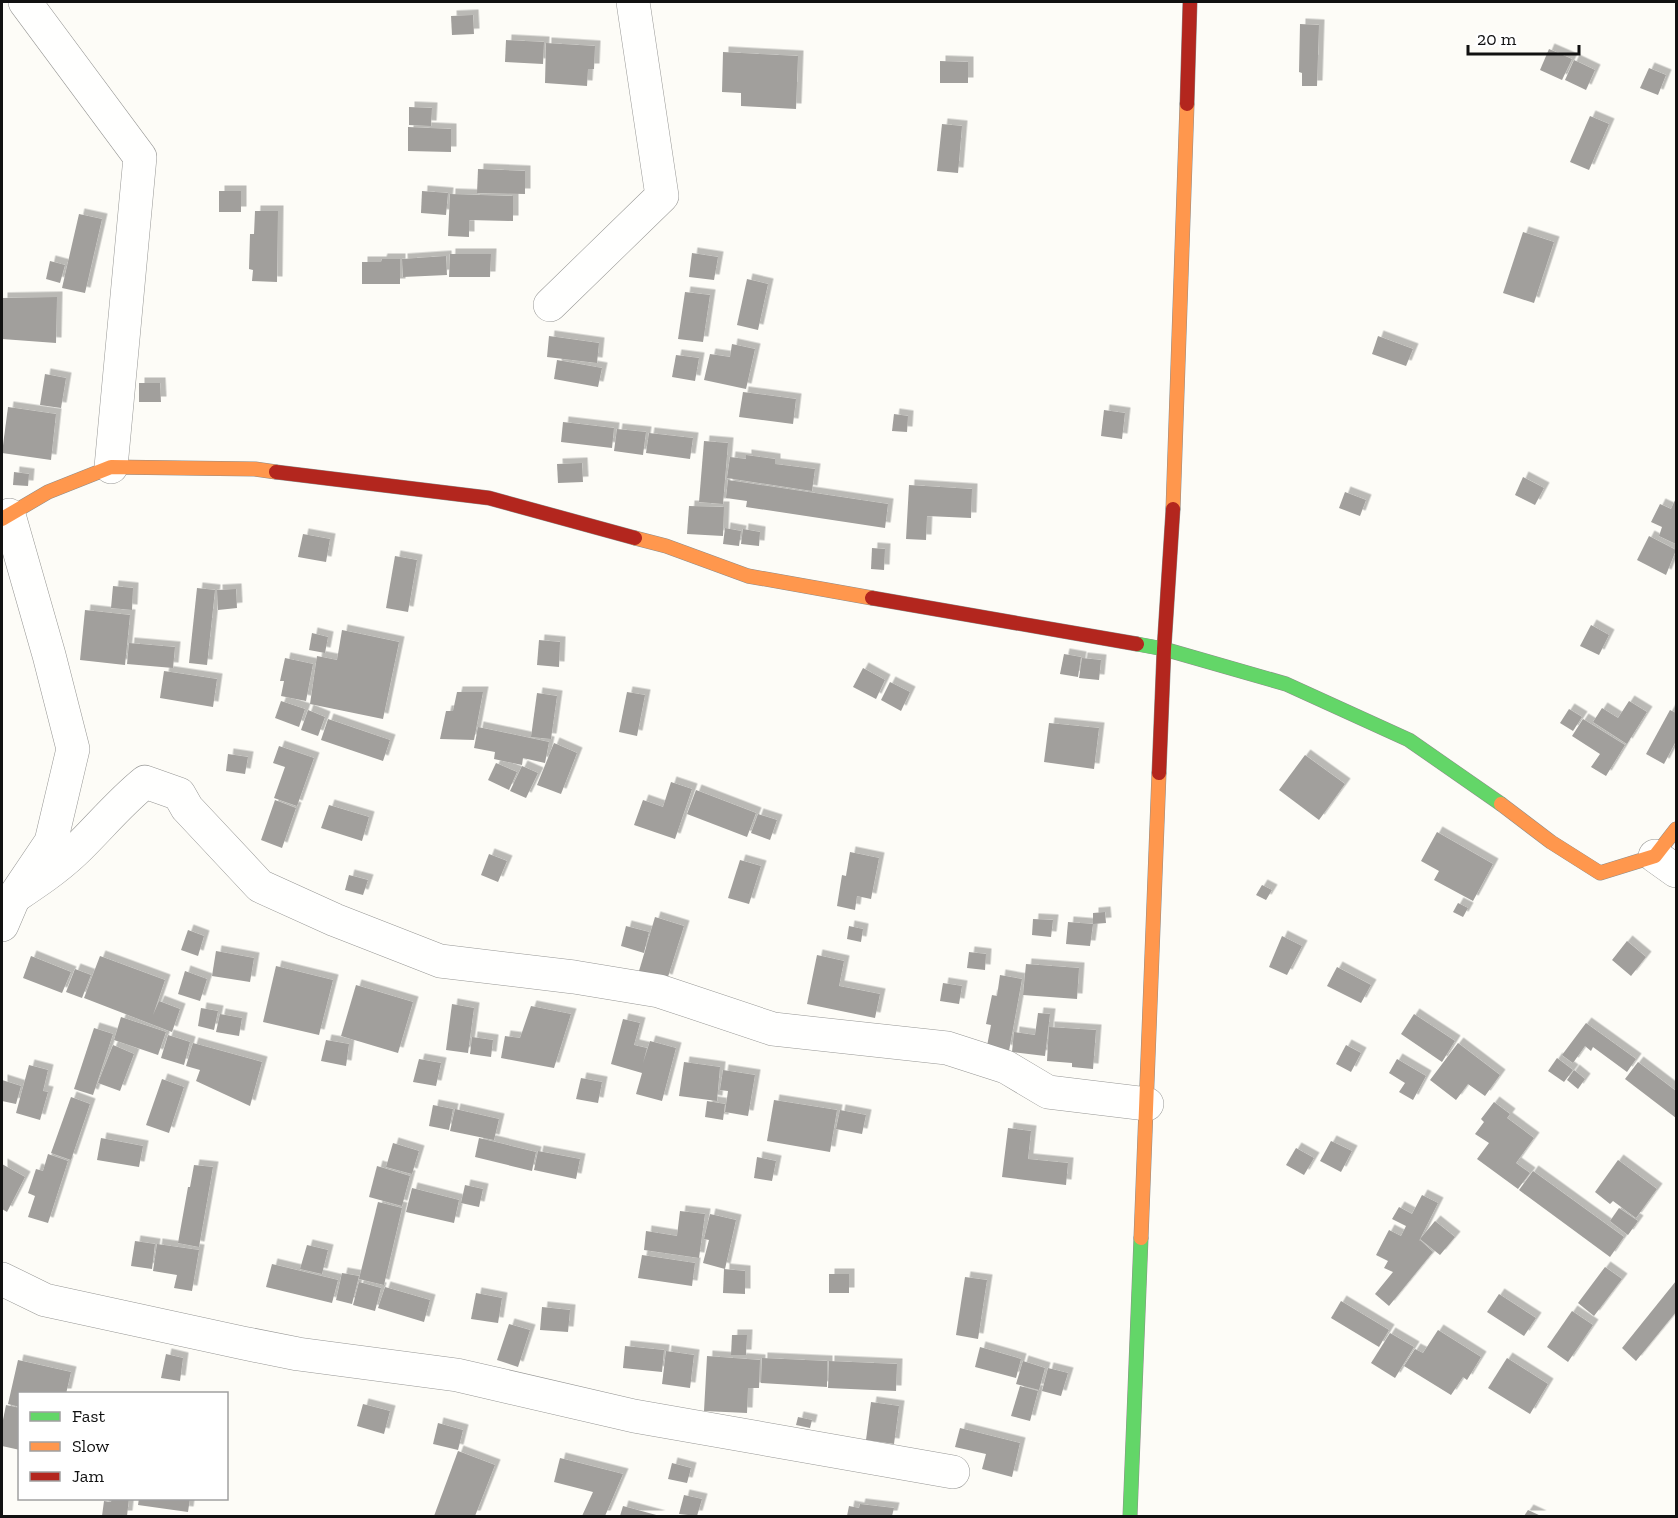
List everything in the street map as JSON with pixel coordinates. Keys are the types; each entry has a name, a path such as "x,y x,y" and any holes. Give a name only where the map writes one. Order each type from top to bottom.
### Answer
{"street":[{"path":"25,2 140,157 111,467"},
{"path":"550,305 662,196 633,2"},
{"path":"1130,1516 1164,649 1174,489 1190,2"},
{"path":"8,911 51,842 73,749 49,655 5,517 48,492 111,467 255,469 489,498 666,546 748,576 1164,649 1286,684 1409,740 1484,791 1551,842 1600,873 1666,863 1677,829"},
{"path":"8,911 73,853 127,796 145,783 179,794 187,808 260,886 335,920 440,961 574,977 659,992 774,1029 946,1048 1006,1067 1048,1092 1147,1104"},
{"path":"2,1279 45,1300 243,1343 298,1354 457,1375 634,1416 953,1472"}],"building":[{"path":"473,15 474,34 452,35 451,16"},
{"path":"1300,24 1319,25 1317,86 1302,86 1302,73 1299,72"},
{"path":"506,40 544,42 543,64 505,62"},
{"path":"546,43 595,46 594,69 588,69 587,86 545,83"},
{"path":"1549,49 1572,59 1562,80 1540,70"},
{"path":"723,52 798,56 796,109 741,106 741,93 722,92"},
{"path":"1574,60 1595,70 1586,90 1565,80"},
{"path":"940,61 968,62 968,83 940,83"},
{"path":"1649,68 1666,75 1658,95 1640,88"},
{"path":"409,107 432,108 431,126 409,125"},
{"path":"1590,116 1609,124 1589,170 1570,162"},
{"path":"942,124 962,126 958,173 937,171"},
{"path":"408,127 451,129 451,152 408,151"},
{"path":"478,169 525,171 525,194 477,193"},
{"path":"219,191 241,191 241,212 219,212"},
{"path":"422,191 448,193 446,215 421,213"},
{"path":"450,194 513,196 513,221 469,220 469,237 448,236"},
{"path":"255,211 278,211 277,282 252,281 253,270 249,269 250,234 254,234"},
{"path":"79,214 102,219 85,293 62,288"},
{"path":"1523,232 1554,242 1534,303 1503,293"},
{"path":"692,253 718,257 714,280 689,277"},
{"path":"450,254 491,254 490,277 449,277"},
{"path":"446,256 447,275 403,277 402,259"},
{"path":"382,259 400,259 400,284 362,284 362,262 381,262"},
{"path":"50,261 65,265 60,283 46,279"},
{"path":"747,279 768,284 758,330 737,325"},
{"path":"685,292 710,295 703,342 678,339"},
{"path":"57,297 56,343 2,339 2,298"},
{"path":"549,336 599,343 597,363 547,357"},
{"path":"1378,336 1413,349 1406,366 1372,354"},
{"path":"732,344 755,349 746,389 704,380 710,354 730,357"},
{"path":"676,355 699,358 695,381 672,377"},
{"path":"557,360 602,368 598,387 554,379"},
{"path":"45,374 66,378 61,408 40,405"},
{"path":"139,383 160,383 161,402 139,402"},
{"path":"743,392 796,399 793,424 739,417"},
{"path":"8,407 56,414 51,460 2,453"},
{"path":"1104,410 1125,413 1122,439 1101,436"},
{"path":"894,414 908,416 907,432 892,431"},
{"path":"563,422 614,428 612,448 561,442"},
{"path":"617,429 646,432 643,455 614,451"},
{"path":"649,433 693,438 690,459 646,453"},
{"path":"704,441 728,443 723,504 699,502"},
{"path":"746,455 775,459 775,464 815,469 812,491 727,478 730,457 746,459"},
{"path":"582,463 583,482 558,483 557,464"},
{"path":"14,472 29,474 28,486 13,485"},
{"path":"1523,477 1544,488 1535,505 1515,495"},
{"path":"728,480 888,504 885,528 746,507 747,501 726,498"},
{"path":"909,485 972,489 971,518 927,516 926,540 906,539"},
{"path":"1345,492 1366,500 1360,516 1339,508"},
{"path":"1676,498 1676,544 1659,536 1662,527 1651,522 1660,504 1671,509"},
{"path":"689,506 724,507 723,536 687,534"},
{"path":"725,528 741,531 739,546 723,544"},
{"path":"743,529 760,532 759,546 741,544"},
{"path":"303,534 330,539 326,562 298,557"},
{"path":"1649,536 1676,550 1666,575 1637,560"},
{"path":"872,548 885,549 884,570 871,569"},
{"path":"395,556 417,560 408,612 386,608"},
{"path":"113,586 133,588 132,610 111,608"},
{"path":"197,588 215,590 207,665 189,663"},
{"path":"236,589 237,608 218,610 217,590"},
{"path":"85,610 130,615 125,665 80,660"},
{"path":"1591,625 1609,635 1599,655 1580,646"},
{"path":"342,630 399,642 383,719 310,704 317,656 337,660"},
{"path":"312,633 328,637 325,653 309,650"},
{"path":"539,640 560,642 559,667 537,665"},
{"path":"129,643 175,647 173,668 127,664"},
{"path":"1064,654 1081,657 1078,677 1060,674"},
{"path":"285,658 313,664 306,701 281,696 284,681 280,681"},
{"path":"1082,658 1101,660 1099,680 1079,678"},
{"path":"863,668 885,680 876,699 853,687"},
{"path":"164,671 217,679 213,707 160,698"},
{"path":"890,682 910,692 901,711 881,700"},
{"path":"457,692 483,692 474,740 440,739 446,711 453,711"},
{"path":"627,692 645,695 637,736 619,732"},
{"path":"537,693 557,696 551,739 531,737"},
{"path":"281,701 305,709 299,727 275,718"},
{"path":"1629,701 1647,712 1627,744 1593,722 1602,708 1618,718"},
{"path":"1569,709 1582,717 1573,731 1560,723"},
{"path":"308,710 325,717 318,736 301,730"},
{"path":"1670,710 1676,713 1676,741 1664,764 1646,754"},
{"path":"328,719 390,740 383,761 321,740"},
{"path":"1583,719 1625,745 1606,776 1591,767 1600,754 1572,736"},
{"path":"1049,723 1099,728 1094,769 1044,762"},
{"path":"478,727 549,742 545,763 523,758 522,765 494,759 495,752 474,748"},
{"path":"554,743 577,753 561,794 537,785"},
{"path":"279,746 314,758 297,806 274,798 285,767 273,763"},
{"path":"228,754 248,757 245,774 226,771"},
{"path":"1305,755 1345,784 1319,820 1279,790"},
{"path":"496,763 517,772 509,790 488,780"},
{"path":"522,766 538,773 526,798 510,791"},
{"path":"671,782 692,789 675,839 634,825 643,800 663,807"},
{"path":"696,790 756,813 747,837 687,814"},
{"path":"275,800 296,808 282,848 261,840"},
{"path":"329,805 369,817 362,841 321,828"},
{"path":"758,814 777,820 770,840 751,833"},
{"path":"1437,832 1493,864 1473,901 1434,880 1439,871 1421,861"},
{"path":"850,852 879,858 871,899 857,896 855,910 837,906 842,875 846,876"},
{"path":"489,854 507,861 498,882 481,875"},
{"path":"740,860 761,866 749,904 728,898"},
{"path":"349,875 368,880 363,895 345,890"},
{"path":"1262,885 1272,890 1266,900 1256,895"},
{"path":"1458,903 1468,908 1463,917 1453,912"},
{"path":"1105,912 1106,923 1093,924 1093,913"},
{"path":"655,917 684,926 667,980 639,971"},
{"path":"1033,919 1053,920 1051,937 1032,935"},
{"path":"1068,922 1093,924 1090,946 1066,944"},
{"path":"626,926 649,932 644,953 621,946"},
{"path":"849,926 863,929 861,942 847,939"},
{"path":"188,930 204,936 198,956 181,950"},
{"path":"1282,936 1302,946 1287,975 1269,967"},
{"path":"1627,941 1646,957 1631,976 1612,960"},
{"path":"216,951 254,958 250,982 212,976"},
{"path":"969,952 986,954 985,970 967,968"},
{"path":"817,955 844,961 839,986 880,994 875,1018 807,1004"},
{"path":"31,956 71,972 62,993 23,978"},
{"path":"100,956 165,980 153,1015 159,1001 180,1009 172,1032 84,998"},
{"path":"1026,964 1079,968 1077,999 1023,995"},
{"path":"276,966 333,980 319,1035 263,1022"},
{"path":"1337,967 1371,985 1361,1003 1327,986"},
{"path":"75,969 91,975 82,998 66,992"},
{"path":"185,971 207,979 200,1001 178,994"},
{"path":"1000,975 1022,979 1009,1051 987,1046 991,1025 986,1024 992,995 997,996"},
{"path":"943,983 962,986 959,1004 940,1001"},
{"path":"356,985 413,1002 398,1053 341,1036"},
{"path":"452,1004 474,1008 468,1053 446,1050"},
{"path":"531,1006 571,1014 554,1068 501,1058 505,1036 520,1038"},
{"path":"201,1008 218,1011 214,1030 198,1026"},
{"path":"1038,1013 1050,1014 1045,1056 1012,1052 1014,1032 1035,1035"},
{"path":"220,1014 242,1018 239,1036 216,1032"},
{"path":"1414,1014 1455,1041 1442,1062 1401,1034"},
{"path":"121,1017 166,1032 158,1055 114,1040"},
{"path":"623,1019 640,1023 634,1045 647,1048 643,1063 650,1041 676,1048 662,1101 636,1094 642,1073 611,1064"},
{"path":"1586,1023 1636,1059 1627,1072 1593,1047 1591,1051 1585,1046 1573,1063 1562,1055"},
{"path":"1049,1027 1096,1030 1093,1069 1072,1067 1072,1063 1047,1061"},
{"path":"94,1028 113,1034 93,1095 74,1089"},
{"path":"168,1035 190,1042 184,1065 161,1058"},
{"path":"472,1037 493,1040 491,1057 470,1054"},
{"path":"326,1040 349,1044 346,1066 321,1061"},
{"path":"193,1043 262,1062 250,1106 196,1081 200,1070 186,1066"},
{"path":"1458,1043 1500,1075 1485,1096 1468,1084 1456,1100 1430,1080"},
{"path":"113,1045 134,1054 120,1091 98,1083"},
{"path":"1346,1045 1361,1053 1351,1072 1336,1064"},
{"path":"1557,1058 1573,1070 1564,1082 1548,1071"},
{"path":"419,1059 441,1063 436,1086 413,1082"},
{"path":"1397,1059 1426,1076 1413,1100 1399,1092 1405,1083 1389,1073"},
{"path":"684,1062 720,1067 717,1101 679,1096"},
{"path":"1638,1062 1676,1091 1676,1118 1625,1079"},
{"path":"29,1065 48,1070 43,1091 48,1092 40,1120 16,1113"},
{"path":"723,1070 755,1075 748,1116 725,1112 728,1091 720,1090"},
{"path":"1574,1070 1585,1079 1578,1089 1567,1080"},
{"path":"581,1078 602,1082 598,1103 576,1099"},
{"path":"162,1079 184,1087 169,1133 146,1125"},
{"path":"2,1080 21,1086 16,1104 2,1101"},
{"path":"71,1097 90,1104 71,1160 51,1153"},
{"path":"774,1100 837,1110 830,1152 767,1141"},
{"path":"707,1101 725,1104 723,1120 705,1117"},
{"path":"1494,1102 1510,1114 1507,1118 1534,1138 1516,1163 1530,1173 1518,1189 1477,1159 1489,1143 1475,1134 1484,1122 1481,1119"},
{"path":"433,1105 453,1109 449,1130 429,1126"},
{"path":"455,1109 499,1119 494,1140 450,1131"},
{"path":"840,1110 866,1115 862,1134 836,1129"},
{"path":"1008,1128 1031,1131 1028,1159 1068,1163 1066,1185 1002,1177"},
{"path":"101,1138 143,1146 139,1167 97,1160"},
{"path":"479,1138 536,1152 532,1171 475,1157"},
{"path":"1331,1141 1352,1151 1341,1172 1320,1161"},
{"path":"393,1143 419,1151 412,1174 386,1167"},
{"path":"1296,1148 1314,1158 1304,1175 1286,1165"},
{"path":"538,1151 580,1159 576,1179 534,1170"},
{"path":"48,1154 68,1161 48,1223 28,1217 35,1196 28,1193 36,1169 43,1171"},
{"path":"757,1157 776,1161 772,1181 754,1178"},
{"path":"1618,1160 1657,1189 1636,1218 1613,1201 1610,1204 1595,1192"},
{"path":"2,1164 25,1177 7,1212 2,1209"},
{"path":"194,1165 213,1167 199,1247 178,1243"},
{"path":"377,1166 410,1176 402,1206 369,1197"},
{"path":"1533,1171 1624,1237 1610,1257 1519,1190"},
{"path":"465,1185 483,1189 479,1207 461,1203"},
{"path":"412,1188 459,1200 454,1223 406,1212"},
{"path":"1422,1195 1438,1203 1419,1241 1433,1252 1389,1306 1375,1294 1393,1272 1384,1268 1388,1261 1376,1255 1389,1230 1401,1236 1406,1226 1392,1219 1399,1207 1412,1214"},
{"path":"378,1202 402,1208 384,1285 359,1279"},
{"path":"1619,1208 1638,1221 1628,1235 1610,1221"},
{"path":"680,1211 705,1214 699,1258 644,1250 646,1231 677,1236"},
{"path":"710,1214 736,1220 725,1269 703,1263 709,1240 704,1239"},
{"path":"1435,1221 1455,1237 1440,1255 1420,1239"},
{"path":"135,1241 155,1244 152,1269 131,1266"},
{"path":"157,1244 199,1250 192,1291 174,1288 177,1275 153,1271"},
{"path":"307,1245 328,1250 322,1274 300,1269"},
{"path":"642,1255 695,1263 692,1286 638,1278"},
{"path":"272,1264 338,1280 332,1303 266,1287"},
{"path":"1605,1267 1622,1279 1594,1316 1578,1303"},
{"path":"724,1269 745,1271 745,1294 723,1293"},
{"path":"342,1273 359,1276 352,1304 336,1300"},
{"path":"829,1274 849,1274 849,1293 829,1293"},
{"path":"965,1277 987,1280 978,1339 956,1335"},
{"path":"1676,1281 1676,1312 1636,1361 1622,1348"},
{"path":"359,1282 381,1288 375,1311 353,1305"},
{"path":"385,1287 430,1300 424,1322 378,1308"},
{"path":"476,1293 502,1298 498,1323 471,1319"},
{"path":"1499,1294 1536,1318 1524,1336 1487,1312"},
{"path":"1341,1301 1389,1330 1379,1347 1331,1318"},
{"path":"542,1307 570,1310 568,1332 540,1330"},
{"path":"1572,1311 1593,1325 1568,1362 1547,1347"},
{"path":"509,1324 530,1330 518,1367 497,1360"},
{"path":"1438,1330 1481,1357 1467,1380 1463,1377 1451,1395 1404,1366 1415,1349 1423,1353"},
{"path":"1390,1333 1414,1347 1395,1378 1371,1363"},
{"path":"732,1335 747,1335 746,1355 731,1355"},
{"path":"625,1346 664,1350 662,1372 623,1368"},
{"path":"980,1347 1021,1359 1016,1378 975,1367"},
{"path":"666,1351 694,1355 690,1388 662,1384"},
{"path":"166,1354 183,1358 180,1381 161,1378"},
{"path":"707,1356 760,1360 759,1388 748,1388 747,1413 704,1411"},
{"path":"762,1358 827,1361 827,1387 761,1383"},
{"path":"1507,1358 1548,1384 1530,1414 1488,1388"},
{"path":"18,1360 71,1372 66,1392 18,1392 18,1406 8,1404"},
{"path":"829,1361 897,1364 896,1391 828,1388"},
{"path":"1023,1361 1045,1368 1039,1390 1016,1384"},
{"path":"1048,1368 1068,1373 1061,1396 1042,1391"},
{"path":"1020,1386 1038,1391 1030,1421 1011,1416"},
{"path":"871,1402 899,1406 894,1444 866,1440"},
{"path":"363,1404 390,1411 384,1434 357,1426"},
{"path":"6,1405 18,1408 18,1450 2,1446 2,1425"},
{"path":"798,1417 812,1420 810,1428 796,1425"},
{"path":"438,1423 463,1430 458,1450 433,1444"},
{"path":"960,1428 1020,1443 1012,1477 982,1469 986,1454 955,1447"},
{"path":"458,1451 495,1465 475,1516 434,1516"},
{"path":"560,1458 623,1474 605,1516 582,1516 593,1492 554,1482"},
{"path":"672,1463 691,1468 687,1483 668,1479"},
{"path":"684,1495 702,1499 697,1516 679,1514"},
{"path":"112,1500 129,1500 127,1516 102,1516 104,1501 111,1502"},
{"path":"139,1500 190,1500 188,1512 138,1505"},
{"path":"860,1504 894,1508 892,1516 847,1516 849,1506 859,1508"},
{"path":"623,1506 660,1516 620,1516"},
{"path":"1528,1510 1541,1516 1524,1516"}],"traffic: fast":[{"path":"1137,644 1164,649 1286,684 1409,740 1501,804"},
{"path":"1130,1516 1141,1238"}],"traffic: slow":[{"path":"1173,509 1187,104"},
{"path":"2,519 48,492 111,467 255,469 276,472"},
{"path":"635,538 666,546 748,576 872,598"},
{"path":"1141,1238 1159,773"},
{"path":"1501,804 1551,842 1600,873 1655,856 1676,829"}],"traffic: jam":[{"path":"1187,104 1190,2"},
{"path":"276,472 489,498 635,538"},
{"path":"1159,773 1173,509"},
{"path":"872,598 1137,644"}]}
